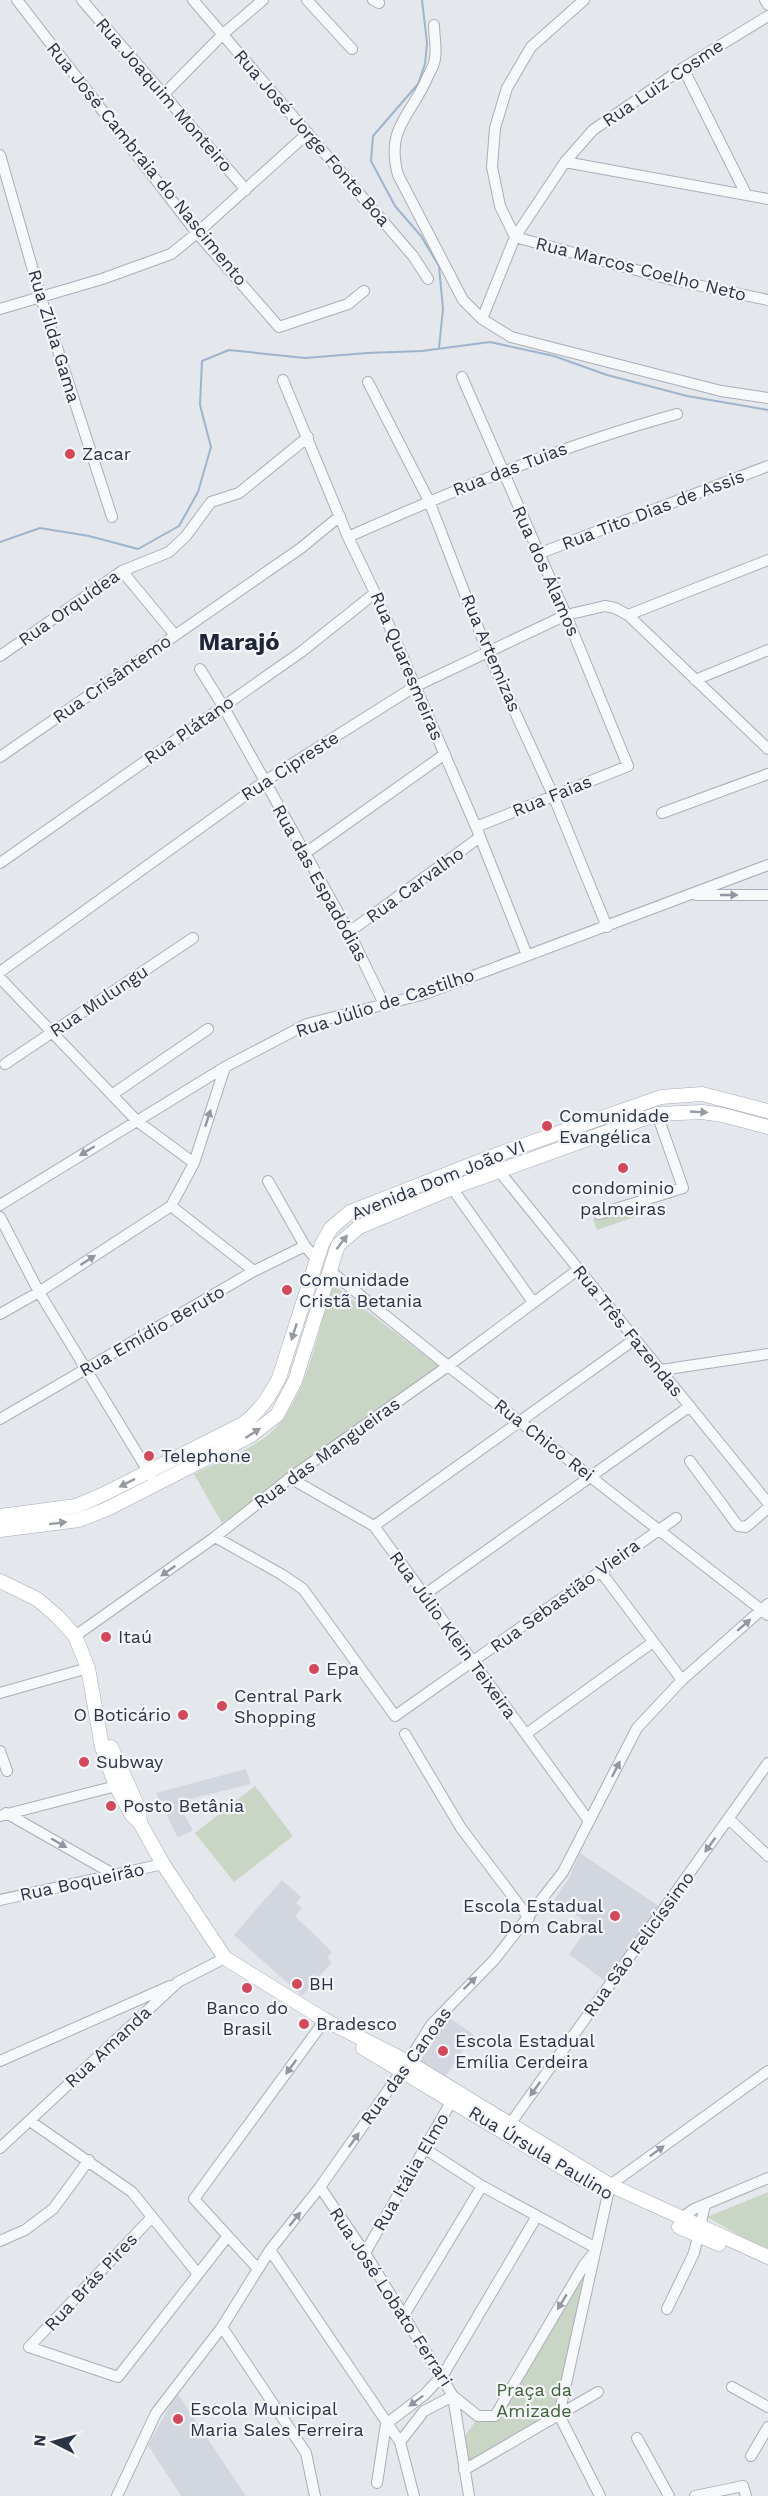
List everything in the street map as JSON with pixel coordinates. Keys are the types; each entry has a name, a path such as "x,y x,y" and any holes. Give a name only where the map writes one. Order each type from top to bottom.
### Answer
{"main road":[{"name":"Avenida Dom João VI","path":"0,1516 76,1506 243,1424 263,1406 279,1378 322,1244 331,1228 350,1212 493,1156 661,1097 702,1094 768,1111"},
{"path":"643,1102 652,1116"},
{"name":"Avenida Dom João VI","path":"0,1530 79,1520 250,1436 277,1415 295,1382 338,1245 359,1227 452,1188 652,1116 702,1112 768,1127"},
{"name":"Rua Úrsula Paulino","path":"2,1584 37,1599 75,1636 88,1668 101,1728 102,1747 116,1786 131,1814 140,1816"},
{"name":"Rua Úrsula Paulino","path":"101,1728 163,1864 225,1958 326,2020 341,2034 405,2066 609,2190 684,2219"},
{"name":"Rua Úrsula Paulino","path":"454,2096 510,2124 609,2190 684,2219 698,2230 768,2266"},
{"name":"Rua Úrsula Paulino","path":"698,2230 768,2257"}],"street":[{"name":"Rua José Cambraia do Nascimento","path":"17,0 197,233 279,327 348,304 364,291"},
{"name":"Rua Joaquim Monteiro","path":"82,0 246,190"},
{"name":"Rua José Jorge Fonte Boa","path":"193,0 413,256 428,279"},
{"path":"164,94 223,34 263,0"},
{"path":"307,0 352,49"},
{"path":"515,237 500,206 492,168 495,128 507,88 531,47 584,0"},
{"path":"765,0 768,5"},
{"name":"Rua Luiz Cosme","path":"482,319 515,237 565,162 593,130 682,68 768,16"},
{"path":"434,25 435,59 424,87 399,126 395,138 394,159 398,175 462,300 482,319 511,337 721,391 768,398"},
{"path":"682,68 746,194"},
{"path":"0,309 41,298 171,254 308,133"},
{"name":"Rua Zilda Gama","path":"0,155 41,298 112,517"},
{"path":"565,162 768,199"},
{"name":"Rua Marcos Coelho Neto","path":"515,237 673,280 768,300"},
{"name":"Rua dos Álamos","path":"462,377 566,615 628,766"},
{"name":"Rua Quaresmeiras","path":"283,380 348,537 445,754 527,955"},
{"name":"Rua Artemizas","path":"368,382 429,501 488,653 553,795 607,927"},
{"name":"Rua das Tuias","path":"348,537 429,501 574,444 677,414"},
{"name":"Rua Orquídea","path":"0,656 122,571 169,552 186,536 212,502 239,493 308,437"},
{"name":"Rua Tito Dias de Assis","path":"538,554 768,466"},
{"name":"Rua Crisântemo","path":"0,758 174,634 301,548 340,516"},
{"path":"768,560 628,615 768,749"},
{"path":"122,571 174,634"},
{"name":"Rua Plátano","path":"0,863 301,651 375,593"},
{"name":"Rua Cipreste","path":"0,972 265,781 414,687 566,615 605,606 628,615"},
{"path":"695,680 768,650"},
{"name":"Rua das Espadódias","path":"200,669 224,706 349,932 384,1004"},
{"path":"304,854 445,754"},
{"name":"Rua Faias","path":"478,832 553,795 628,766"},
{"path":"662,813 768,774"},
{"name":"Rua Carvalho","path":"349,932 478,832"},
{"path":"690,895 768,865"},
{"name":"Rua Júlio de Castilho","path":"0,1205 225,1067 307,1024 425,994 690,895 768,895"},
{"name":"Rua Mulungu","path":"5,1064 193,938"},
{"path":"0,978 137,1121 194,1163"},
{"path":"113,1094 208,1029"},
{"path":"0,1314 39,1293 171,1206 194,1163 225,1067"},
{"path":"599,1214 683,1188 652,1116"},
{"name":"Rua Três Fazendas","path":"493,1156 499,1171 768,1503"},
{"path":"268,1181 305,1246 317,1260"},
{"path":"452,1188 533,1302"},
{"path":"171,1206 254,1271"},
{"path":"0,1217 39,1293 156,1484"},
{"name":"Rua Emídio Beruto","path":"0,1419 254,1271 305,1246"},
{"name":"Rua das Mangueiras","path":"75,1636 215,1537 290,1478 448,1366 579,1269"},
{"name":"Rua Chico Rei","path":"329,1270 657,1529 766,1610"},
{"path":"374,1526 635,1339"},
{"path":"661,1370 768,1354"},
{"path":"424,1595 690,1406"},
{"path":"690,1461 738,1526 746,1527 768,1508"},
{"name":"Rua Júlio Klein Teixeira","path":"290,1478 374,1526 589,1821"},
{"name":"Rua Sebastião Vieira","path":"215,1537 303,1589 395,1716 601,1572 657,1529 676,1518"},
{"path":"601,1572 682,1680"},
{"name":"Rua das Canoas","path":"117,2496 156,2413 222,2327 270,2250 320,2187 431,2025 495,1959 563,1872 637,1728 682,1680 766,1610"},
{"path":"526,1734 653,1642"},
{"path":"0,1693 88,1668"},
{"path":"405,1734 461,1828 529,1918"},
{"path":"0,1751 7,1772"},
{"name":"Rua São Felicíssimo","path":"510,2124 768,1763"},
{"path":"3,1813 116,1786"},
{"path":"3,1813 115,1875"},
{"path":"729,1819 768,1856"},
{"name":"Rua Boqueirão","path":"0,1900 163,1864"},
{"name":"Rua Amanda","path":"0,2148 178,1982 225,1958"},
{"path":"0,2061 178,1982"},
{"path":"117,2009 130,2026"},
{"path":"258,2269 194,2199 326,2020"},
{"path":"600,2496 559,2415 609,2190 768,2071"},
{"name":"Rua Itália Elmo","path":"365,2253 454,2096"},
{"path":"30,2121 132,2192 198,2274 227,2237"},
{"path":"424,2150 595,2250"},
{"path":"0,2241 24,2230 53,2209 89,2160"},
{"path":"684,2219 705,2205 768,2178"},
{"path":"404,2315 482,2186"},
{"name":"Rua José Lobato Ferrari","path":"320,2187 443,2375 453,2396 478,2416 495,2416 595,2250"},
{"path":"667,2309 694,2253 705,2205"},
{"path":"377,2483 386,2424 424,2395 443,2375 537,2216"},
{"name":"Rua Brás Pires","path":"152,2217 29,2347 118,2377 198,2274"},
{"path":"270,2250 400,2442 414,2496"},
{"path":"222,2327 306,2453 315,2496"},
{"path":"732,2387 768,2407"},
{"path":"464,2470 598,2392"},
{"path":"400,2442 424,2411 453,2396 469,2496"},
{"path":"752,2456 768,2427"},
{"path":"637,2438 669,2496"},
{"path":"695,2496 745,2491"}],"shaded area":[{"path":"246,1769 251,1784 186,1800 181,1809 193,1830 178,1838 156,1793"},
{"name":"Escola Estadual Dom Cabral","path":"580,1853 660,1907 606,1982 569,1954 590,1925 554,1900 569,1878"},
{"path":"282,1880 301,1897 296,1903 302,1908 295,1916 332,1952 327,1958 332,1962 302,1996 234,1935"},
{"name":"Escola Estadual Emília Cerdeira","path":"448,2017 473,2034 445,2078 420,2061"},
{"name":"Escola Municipal Maria Sales Ferreira","path":"177,2393 246,2496 181,2496 148,2445"}],"green space":[{"path":"635,1206 637,1216 597,1230 593,1219"},
{"path":"332,1284 440,1367 222,1523 194,1474 251,1447 268,1435 281,1421 292,1405 309,1365"},
{"path":"255,1786 293,1836 234,1882 195,1833"},
{"path":"768,2192 768,2252 707,2217"},
{"name":"Praça da Amizade","path":"592,2258 555,2415 468,2466 462,2440 478,2418 496,2418"}],"waterway":[{"path":"422,0 427,43 425,64 418,84 373,136 371,161 395,206 421,236 439,266 443,309 439,348"},
{"path":"0,542 40,528 89,536 138,549 179,526 198,492 211,447 200,405 202,361 229,350 305,358 422,351 490,342 554,356 607,375 687,396 768,410"}],"place":[{"name":"Zacar","path":"70,454"},
{"name":"Comunidade Evangélica","path":"547,1126"},
{"name":"condominio palmeiras","path":"623,1168"},
{"name":"Comunidade Cristã Betania","path":"287,1290"},
{"name":"Telephone","path":"149,1456"},
{"name":"Itaú","path":"106,1637"},
{"name":"Epa","path":"314,1669"},
{"name":"Central Park Shopping","path":"222,1706"},
{"name":"O Boticário","path":"183,1715"},
{"name":"Subway","path":"84,1762"},
{"name":"Posto Betânia","path":"111,1806"},
{"name":"Escola Estadual Dom Cabral","path":"615,1916"},
{"name":"BH","path":"297,1984"},
{"name":"Banco do Brasil","path":"247,1988"},
{"name":"Bradesco","path":"304,2024"},
{"name":"Escola Estadual Emília Cerdeira","path":"443,2051"},
{"name":"Escola Municipal Maria Sales Ferreira","path":"178,2419"}],"district":[{"name":"Marajó","path":"239,642"}]}
